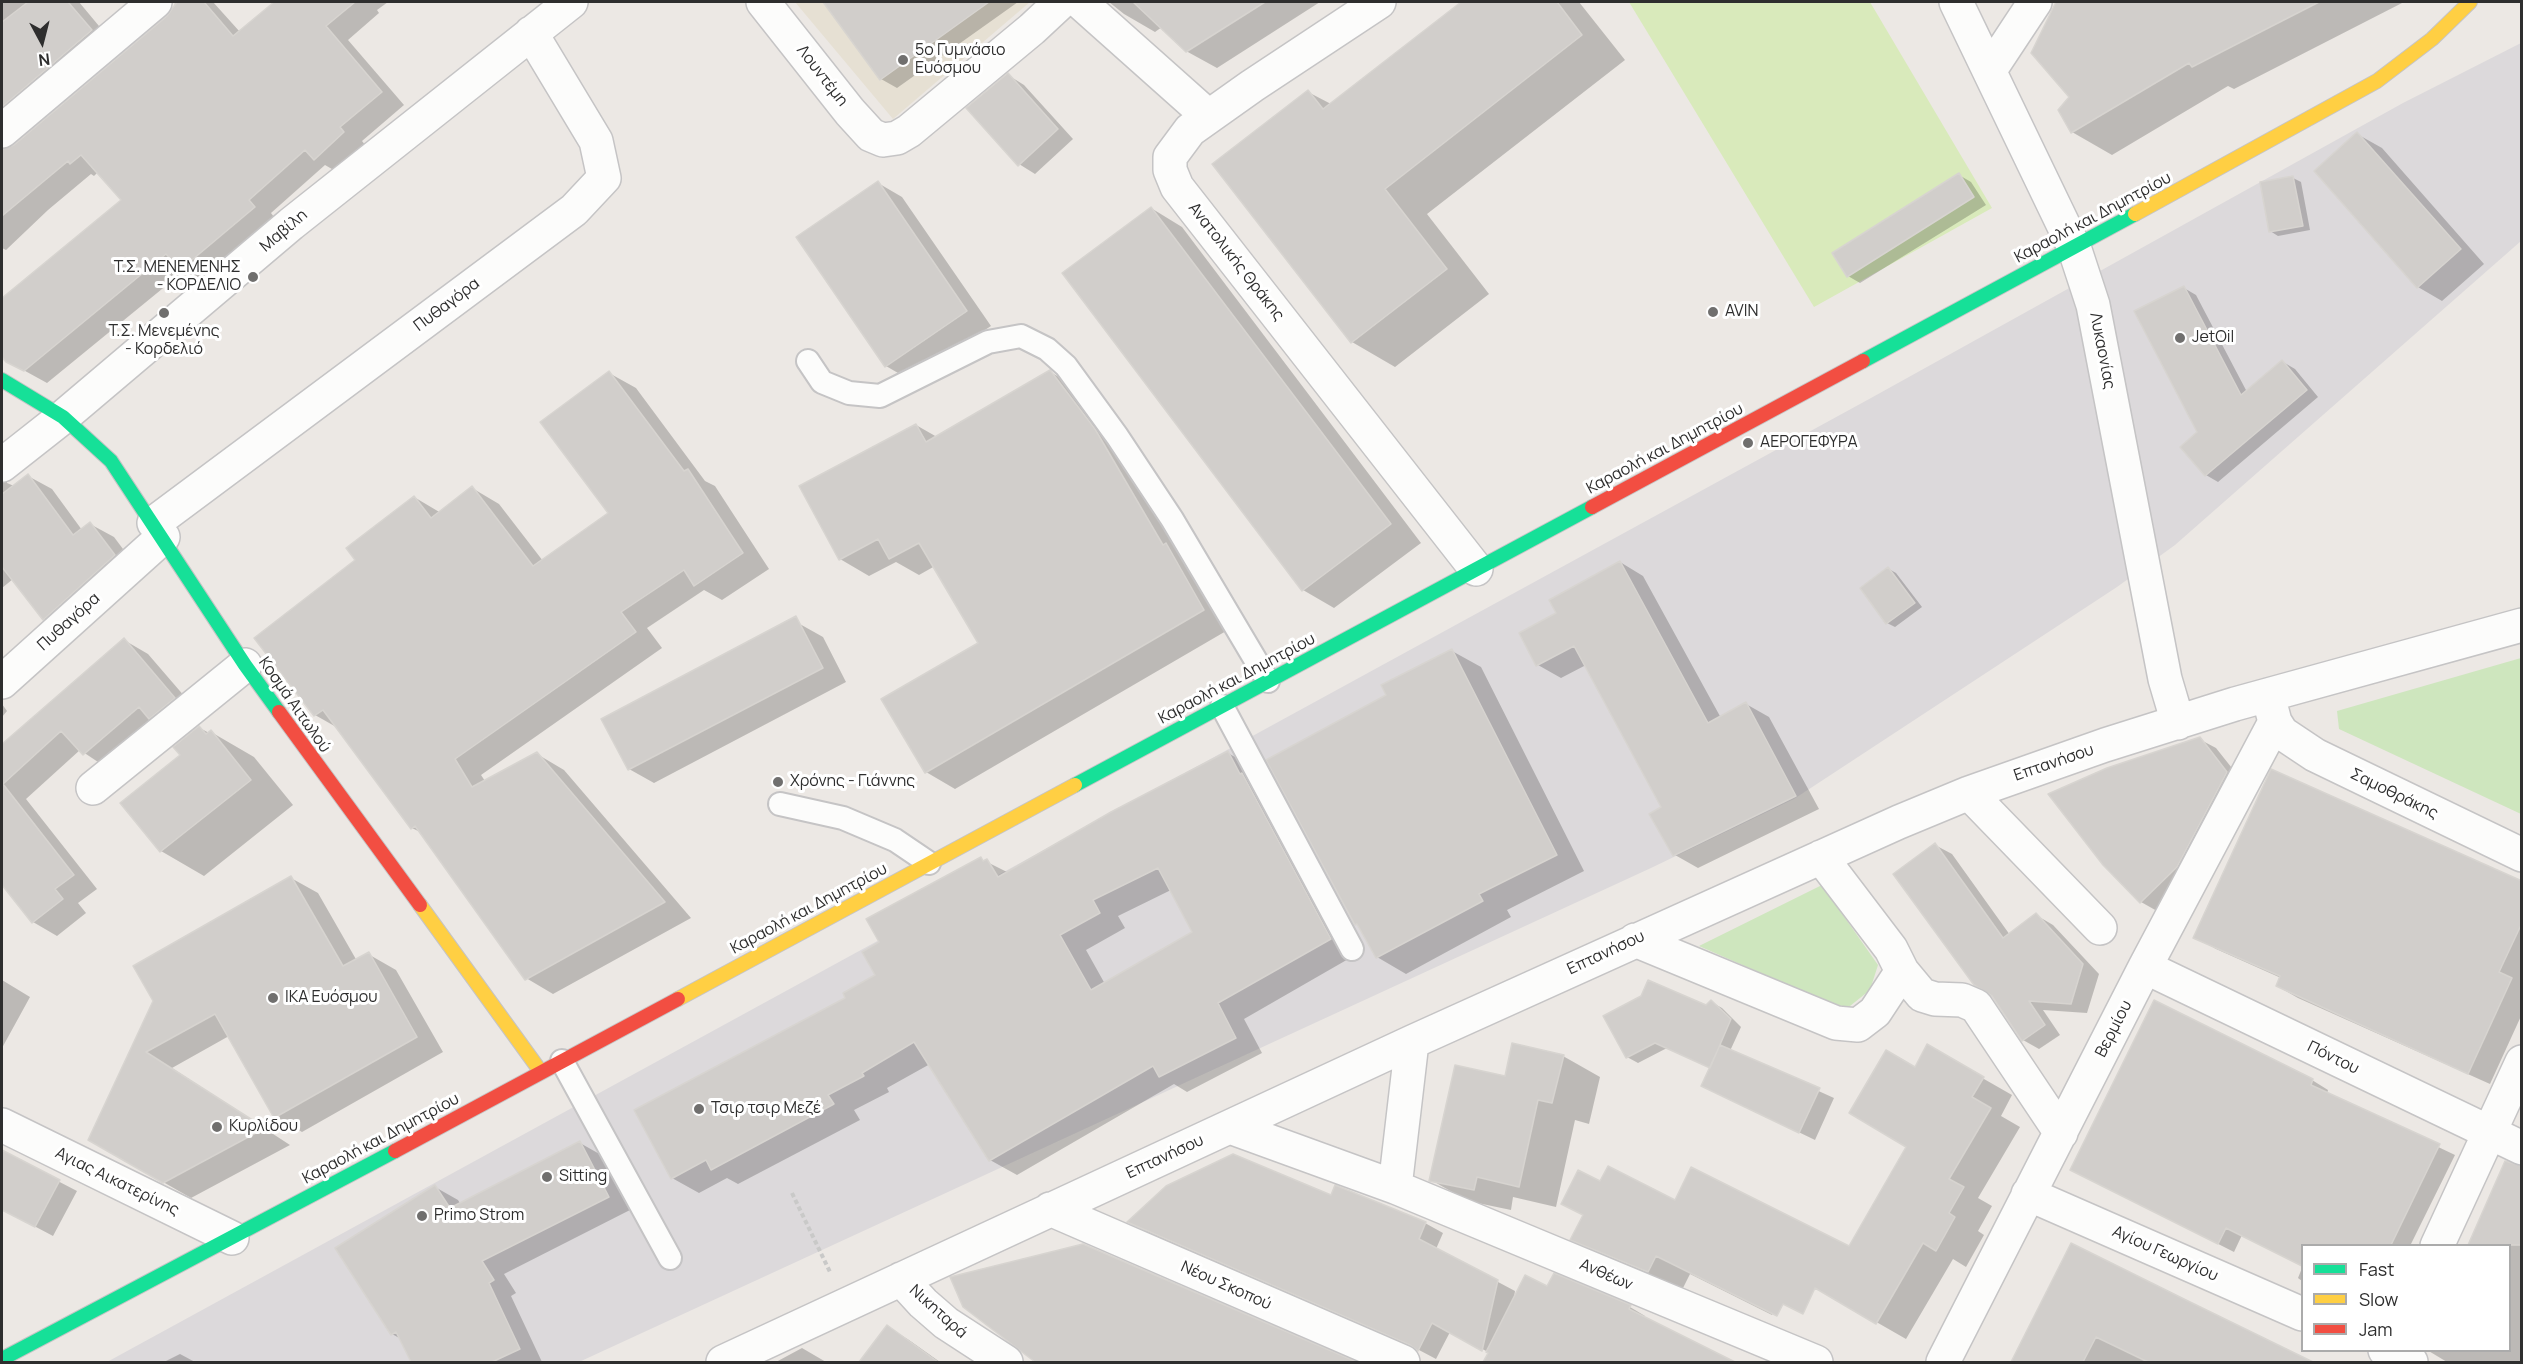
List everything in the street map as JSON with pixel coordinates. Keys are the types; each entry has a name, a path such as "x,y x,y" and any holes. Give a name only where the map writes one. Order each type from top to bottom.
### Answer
{"main road":[{"name":"Καραολή και Δημητρίου","path":"2,1359 232,1238 1222,706 2377,81 2432,39 2470,2"},
{"name":"Κοσμά Αιτωλού","path":"2,380 63,417 111,461 245,665 541,1072"}],"street":[{"path":"2,131 155,2"},
{"name":"Μαβίλη","path":"2,465 63,417 291,224 572,2"},
{"name":"Λουντέμη","path":"763,2 868,132 876,138 889,140 909,131 1032,29 1061,2"},
{"path":"1080,2 1208,116"},
{"name":"Λυκαονίας","path":"1956,2 2074,247 2093,305 2165,679 2178,723"},
{"path":"1990,70 2035,2"},
{"name":"Ανατολικής Θράκης","path":"1357,7 1208,116 1184,137 1170,157 1170,170 1177,187 1476,569"},
{"name":"Πυθαγόρα","path":"2,682 158,530 574,210 604,178 596,141 531,33"},
{"name":"Επτανήσου","path":"723,1362 1635,940 1969,793 2178,723 2271,709 2522,625"},
{"path":"93,788 245,665"},
{"name":"Σαμοθράκης","path":"2271,709 2282,733 2314,755 2522,855"},
{"name":"Βερμίου","path":"1943,1362 2145,967 2271,709"},
{"path":"1969,793 2100,928"},
{"path":"1821,857 1891,949 1902,971 1922,995 1935,999 1962,1000 1976,1005 2061,1133"},
{"path":"1635,940 1836,1023 1858,1025 1875,1012 1902,971"},
{"name":"Πόντου","path":"2145,967 2522,1148"},
{"path":"1395,1187 1412,1042"},
{"path":"2437,1244 2522,1062"},
{"name":"Αγιας Αικατερίνης","path":"2,1125 232,1238"},
{"name":"Ανθέων","path":"1230,1127 1395,1187 1816,1362"},
{"name":"Αγίου Γεωργίου","path":"2028,1194 2301,1314"},
{"name":"Νέου Σκοπού","path":"1050,1209 1403,1362"},
{"name":"Νικηταρά","path":"901,1279 923,1304 945,1323 1006,1362"}],"lane":[{"path":"808,361 822,382 849,393 880,396 988,342 1021,336 1047,349 1066,366 1117,436 1172,519 1268,681"},
{"path":"1222,706 1352,949"},
{"path":"780,804 843,818 895,840 929,863"},
{"path":"562,1061 670,1258"}],"path":[{"path":"792,1193 845,1305"}],"shaded area":[{"name":"5ο Γυμνάσιο Ευόσμου","path":"795,2 1030,2 893,119"},
{"path":"2521,43 2521,241 2175,545 2117,587 1794,799 1651,868 579,1362 107,1362 1871,398 2403,103"}],"green space":[{"path":"1629,2 1870,2 1992,208 1814,307"},
{"path":"2521,658 2521,814 2339,729 2337,711"},
{"path":"1822,885 1878,965 1870,990 1845,1010 1699,946"}],"building":[{"path":"28,2 68,2 92,30 2,107 2,22"},
{"path":"177,2 204,2 233,36 274,2 355,2 326,26 382,92 340,127 344,132 314,160 305,150 249,200 255,207 180,270 166,254 24,371 6,362 2,357 2,298 121,200 81,155 70,164 68,161 2,216 2,149 14,145 167,16"},
{"path":"823,2 989,2 880,80"},
{"path":"1133,2 1265,2 1186,52"},
{"path":"1461,2 1557,2 1582,35 1385,189 1447,269 1351,343 1212,164 1308,90 1323,109"},
{"path":"2056,2 2319,2 2192,67 2189,63 2071,133 2058,110 2069,97 2031,53"},
{"path":"1008,73 1058,129 1018,166 966,108"},
{"path":"2357,132 2461,249 2417,288 2314,171"},
{"path":"1959,173 1974,197 1847,277 1832,253"},
{"path":"2293,176 2303,226 2269,232 2260,182"},
{"path":"878,181 967,311 885,367 796,237"},
{"path":"1151,207 1391,524 1302,591 1062,273"},
{"path":"2184,286 2241,395 2282,360 2307,390 2205,476 2180,447 2197,432 2134,311"},
{"path":"1050,370 1095,429 1163,545 1166,543 1204,610 925,773 881,699 978,643 919,543 889,559 878,539 839,560 799,486 916,424 926,442"},
{"path":"609,371 684,471 688,469 743,553 694,586 684,570 621,612 636,632 455,759 472,787 537,752 665,902 525,980 415,826 411,829 323,710 314,716 254,638 355,560 346,548 414,496 431,518 472,486 533,566 608,513 540,422"},
{"path":"28,474 73,535 90,522 115,555 43,620 2,567 2,494"},
{"path":"1620,561 1708,723 1746,702 1796,796 1673,856 1649,814 1661,807 1574,646 1536,666 1519,633 1556,613 1549,600"},
{"path":"1888,567 1915,603 1886,624 1860,588"},
{"path":"796,616 823,668 628,770 601,719"},
{"path":"124,638 175,698 149,719 139,707 83,755 61,731 3,784 74,875 55,889 63,899 32,923 2,885 2,744"},
{"path":"1452,649 1557,855 1479,894 1483,901 1376,958 1357,924 1355,925 1266,760 1386,695 1381,685"},
{"path":"199,726 206,734 211,730 251,780 160,852 120,803 180,755 173,747"},
{"path":"2200,737 2227,772 2177,867 2140,903 2103,865 2048,794 2107,768"},
{"path":"1228,751 1331,939 1218,1003 1236,1038 1159,1077 1153,1066 989,1161 914,1042 862,1073 864,1076 828,1095 834,1104 711,1170 706,1160 671,1179 634,1110 845,998 843,993 875,975 862,952 879,942 866,919 981,857 983,861 987,859 998,877 1111,812","holes":["1158,868 1192,932 1091,990 1060,935 1100,913 1093,900"]},
{"path":"2271,769 2522,881 2522,923 2499,972 2512,978 2468,1074 2276,986 2280,976 2193,938"},
{"path":"1935,843 2003,938 2036,913 2083,964 2071,1004 2029,1001 2045,1025 2022,1041 1992,996 1974,985 1893,874"},
{"name":"ΙΚΑ Ευόσμου","path":"291,876 343,966 369,952 417,1037 274,1118 215,1014 146,1052 265,1128 163,1183 88,1140 153,1001 133,966"},
{"path":"1648,980 1706,1005 1711,1000 1731,1019 1710,1068 1655,1043 1626,1058 1603,1016 1641,996"},
{"path":"2154,1000 2313,1079 2311,1085 2440,1144 2391,1244 2301,1244 2301,1266 2226,1228 2218,1244 2070,1170"},
{"path":"1512,1043 1564,1055 1552,1103 1538,1100 1519,1187 1477,1177 1474,1190 1429,1181 1455,1065 1505,1076"},
{"path":"1927,1044 1984,1077 1972,1097 1991,1108 1949,1179 1964,1187 1949,1213 1955,1217 1936,1251 1923,1243 1876,1324 1815,1288 1803,1314 1783,1304 1777,1316 1656,1256 1648,1272 1570,1240 1583,1215 1561,1204 1578,1170 1600,1181 1608,1166 1675,1200 1691,1167 1849,1246 1906,1147 1849,1113 1886,1050 1915,1067"},
{"path":"1720,1045 1820,1088 1799,1133 1701,1086"},
{"path":"580,1141 609,1197 482,1261 494,1280 489,1283 520,1349 492,1362 411,1362 396,1332 391,1335 335,1248 435,1185 450,1208"},
{"path":"2,1150 60,1180 35,1227 2,1210"},
{"path":"1233,1154 1331,1195 1335,1185 1426,1222 1419,1239 1498,1280 1482,1351 1432,1323 1418,1351 1410,1345 1127,1222 1166,1186"},
{"path":"2505,1161 2522,1166 2522,1245 2468,1244"},
{"path":"2071,1243 2313,1362 2148,1362 2096,1337 2083,1362 2011,1362"},
{"path":"1083,1244 1357,1362 1035,1362 963,1307 950,1277"},
{"path":"1554,1273 1631,1305 1629,1309 1735,1362 1483,1362 1525,1275 1547,1286"},
{"path":"887,1325 938,1362 859,1362"}],"traffic: fast":[{"path":"1863,361 2135,214"},
{"path":"2,380 63,417 111,461 245,665 279,712"},
{"path":"1075,785 1592,507"},
{"path":"2,1359 395,1151"}],"traffic: slow":[{"path":"2135,214 2377,81 2432,39 2470,2"},
{"path":"678,999 1075,785"},
{"path":"420,905 541,1072"}],"traffic: jam":[{"path":"1592,507 1863,361"},
{"path":"279,712 420,905"},
{"path":"395,1151 678,999"}],"place":[{"name":"5ο Γυμνάσιο Ευόσμου","path":"903,60"},
{"name":"Τ.Σ. ΜΕΝΕΜΕΝΗΣ - ΚΟΡΔΕΛΙΟ","path":"253,277"},
{"name":"AVIN","path":"1713,312"},
{"name":"Τ.Σ. Μενεμένης - Κορδελιό","path":"164,313"},
{"name":"JetOil","path":"2180,338"},
{"name":"ΑΕΡΟΓΕΦΥΡΑ","path":"1748,443"},
{"name":"Χρόνης - Γιάννης","path":"778,782"},
{"name":"ΙΚΑ Ευόσμου","path":"273,998"},
{"name":"Τσιρ τσιρ Μεζέ","path":"699,1109"},
{"name":"Κυρλίδου","path":"217,1127"},
{"name":"Sitting","path":"547,1177"},
{"name":"Primo Strom","path":"422,1216"}]}
